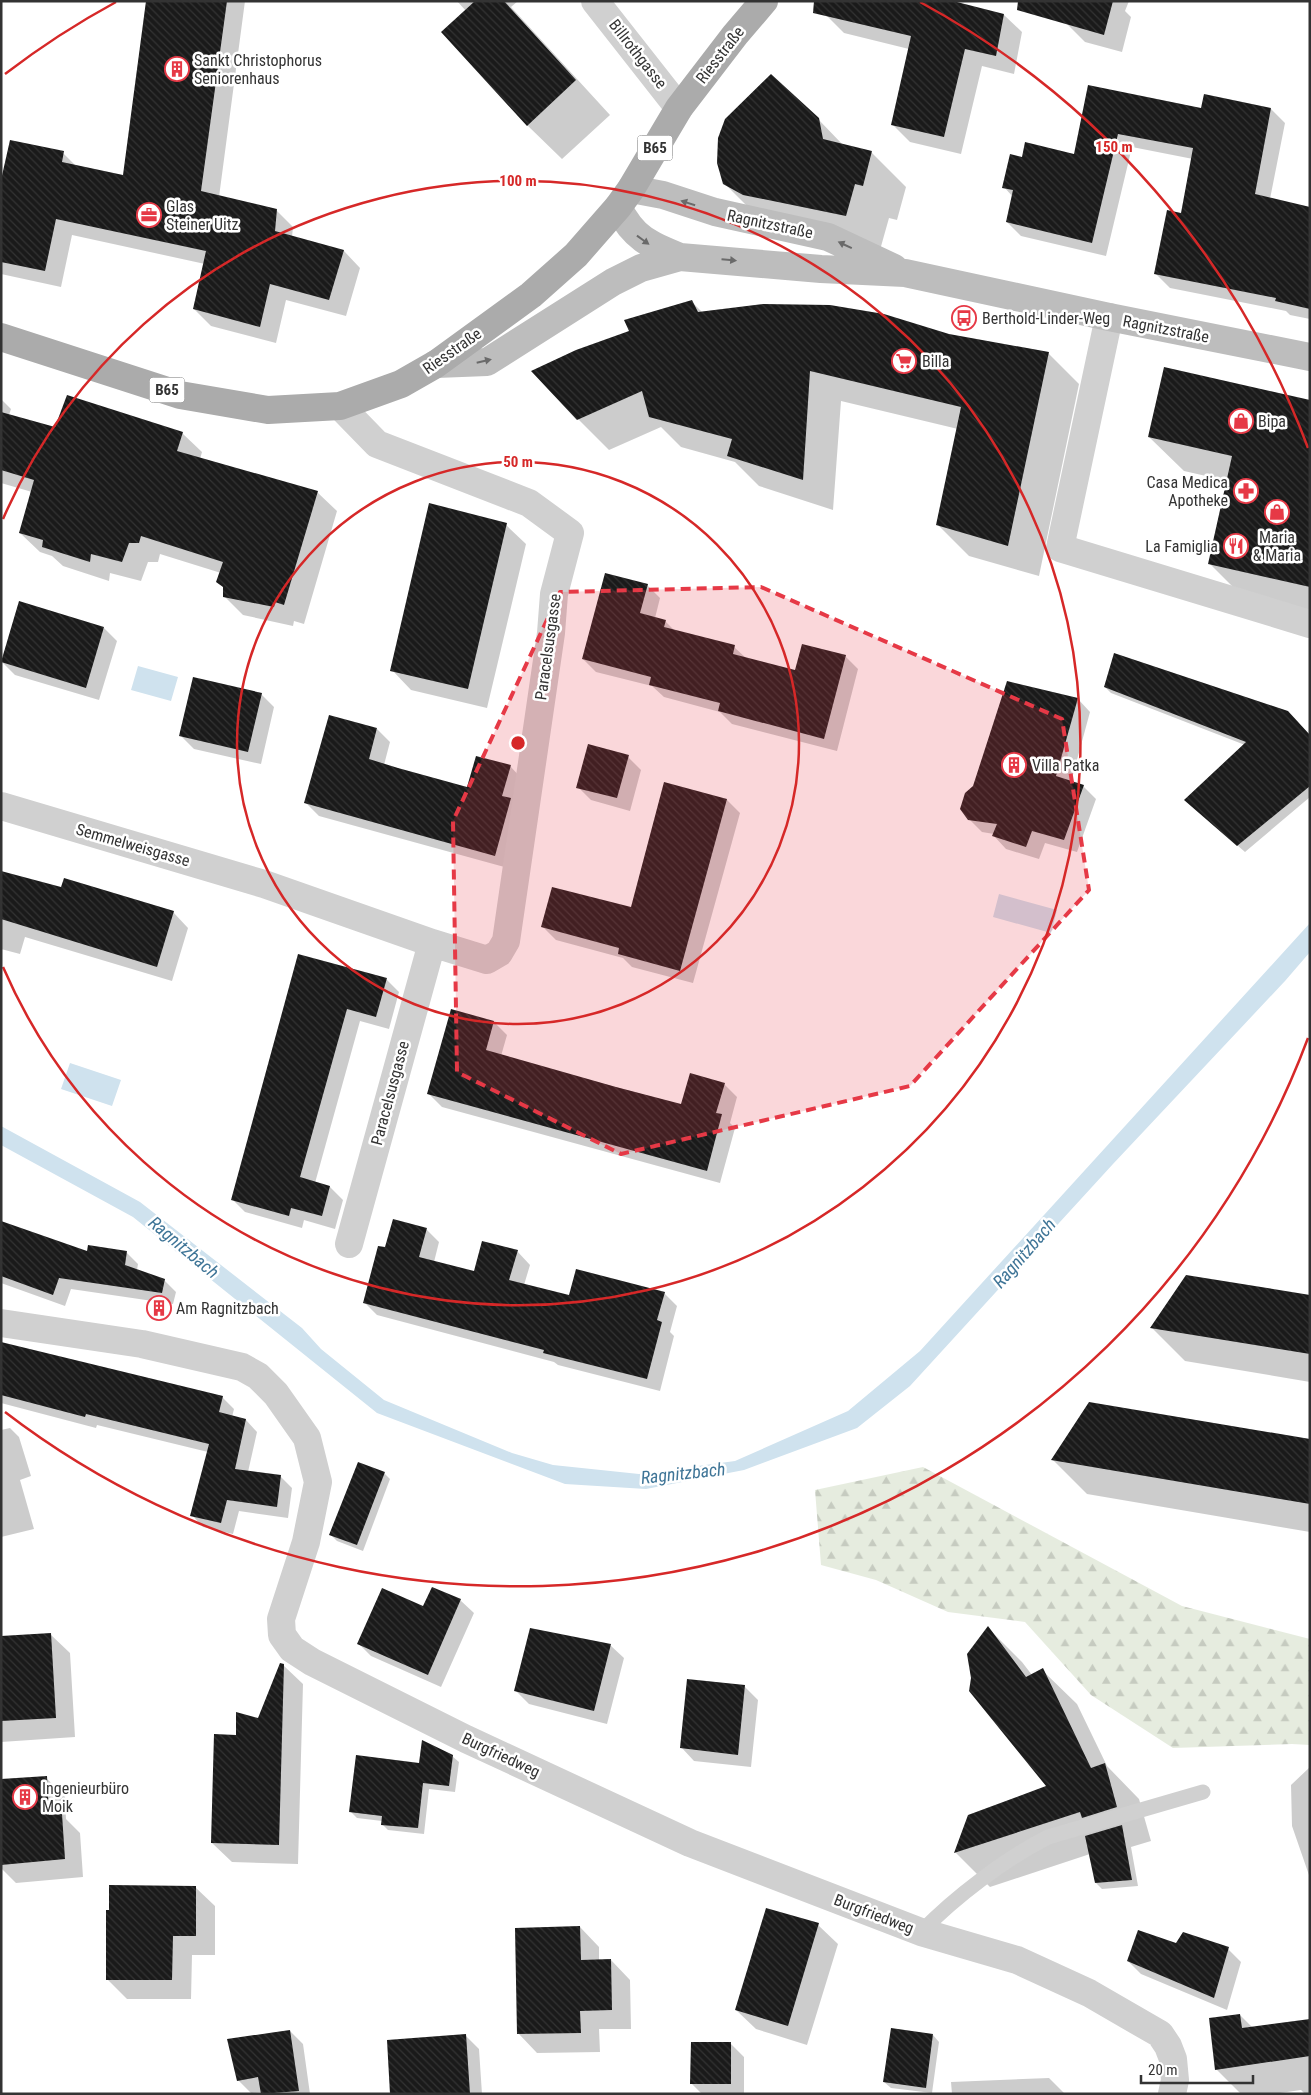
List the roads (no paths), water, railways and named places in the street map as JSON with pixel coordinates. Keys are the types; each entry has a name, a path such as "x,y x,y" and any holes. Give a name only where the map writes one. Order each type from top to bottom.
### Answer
{"main road":[{"name":"Riesstraße","path":"1,337 180,395 268,410 340,406 401,384 436,364 537,289 576,255 625,198 679,108 735,35 764,1"},
{"name":"Ragnitzstraße","path":"905,273 828,237 715,212 663,195 625,198 625,222 646,243 680,257 821,269 905,273 1109,317 1310,357"},
{"name":"Ragnitzstraße","path":"436,364 487,362 613,282 642,268 680,257"}],"street":[{"name":"Billrothgasse","path":"596,1 679,108"},
{"path":"1109,317 1060,548 1310,624"},
{"name":"Paracelsusgasse","path":"264,884 432,943 487,960 499,952 506,941 551,633 554,594 570,533 529,503 377,444 340,406"},
{"name":"Semmelweisgasse","path":"1,806 264,884"},
{"name":"Paracelsusgasse","path":"349,1244 432,943"},
{"name":"Burgfriedweg","path":"1,1322 142,1344 242,1367 258,1376 276,1394 307,1438 318,1482 306,1542 281,1618 282,1635 292,1649 312,1662 466,1739 690,1843 921,1932 1017,1960 1088,1993 1160,2034 1168,2046 1173,2059 1175,2080 1172,2094"}],"lane":[{"name":"Burgfriedweg","path":"921,1932 939,1914 992,1873 1028,1847 1048,1837 1203,1792"}],"water":[{"path":"138,666 178,677 171,701 131,690"},
{"path":"999,894 1057,910 1051,933 993,917"},
{"name":"Ragnitzbach","path":"1310,923 1310,952 1285,981 1113,1164 910,1386 857,1428 744,1470 646,1489 565,1484 377,1413 133,1217 1,1145 1,1126 140,1202 302,1328 321,1349 384,1400 512,1453 553,1465 639,1474 735,1461 848,1411 920,1351"},
{"path":"70,1063 121,1080 112,1106 61,1089"}],"place":[{"name":"Sankt Christophorus Seniorenhaus","path":"177,69"},
{"name":"Glas Steiner Uitz","path":"149,215"},
{"name":"Berthold-Linder-Weg","path":"964,318"},
{"name":"Billa","path":"904,361"},
{"name":"Bipa","path":"1241,421"},
{"name":"Casa Medica Apotheke","path":"1246,491"},
{"name":"Maria & Maria","path":"1277,512"},
{"name":"La Famiglia","path":"1236,546"},
{"name":"Villa Patka","path":"1014,765"},
{"name":"Am Ragnitzbach","path":"159,1308"},
{"name":"Ingenieurbüro Moik","path":"25,1797"}]}
